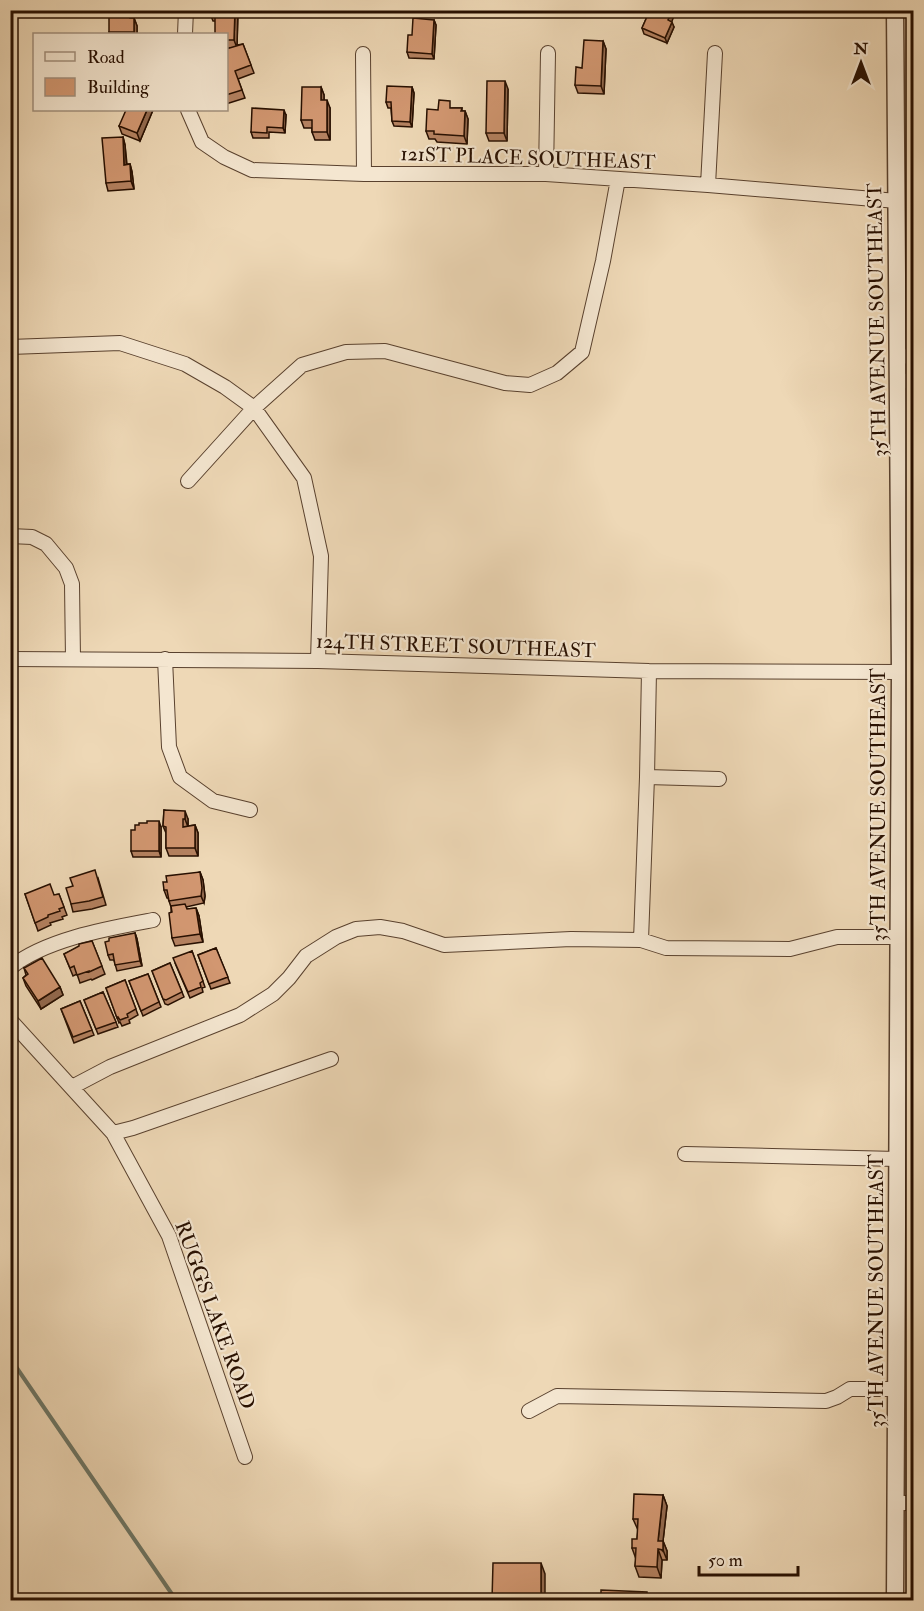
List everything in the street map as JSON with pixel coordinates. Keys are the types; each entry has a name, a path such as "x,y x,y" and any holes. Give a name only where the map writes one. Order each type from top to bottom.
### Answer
{"street":[{"path":"185,33 186,10"},
{"name":"35TH AVENUE SOUTHEAST","path":"895,1600 897,1159 906,937 900,672 906,589 906,357 897,201 896,10"},
{"path":"546,174 548,53"},
{"path":"708,185 714,53"},
{"path":"363,54 364,174"},
{"name":"121ST PLACE SOUTHEAST","path":"188,111 202,142 224,157 252,170 364,174 546,174 897,201"},
{"path":"188,481 254,408 302,365 346,352 385,351 505,383 530,384 557,373 582,352 603,261 618,179"},
{"path":"10,347 120,343 184,364 225,387 254,408 304,478 321,556 318,661"},
{"path":"10,536 32,537 46,544 66,568 72,584 73,658"},
{"name":"124TH STREET SOUTHEAST","path":"10,658 318,661 649,671 900,672"},
{"path":"165,658 169,747 180,777 213,801 250,810"},
{"path":"640,940 649,671"},
{"path":"647,777 719,779"},
{"path":"10,968 42,948 106,928 153,920"},
{"path":"72,1088 110,1067 240,1016 273,994 306,956 336,937 356,929 380,927 403,931 444,945 571,939 640,940 666,948 789,949 837,937 906,937"},
{"name":"RUGGS LAKE ROAD","path":"10,1020 113,1133 169,1236 245,1457"},
{"path":"113,1133 330,1059"},
{"path":"685,1154 897,1159"},
{"path":"529,1411 558,1396 826,1401 850,1389 896,1389"},
{"path":"896,1503 914,1503"}],"building":[{"path":"109,10 130,10 130,18 134,18 134,32 109,32"},
{"path":"210,10 235,10 234,40 228,40 228,33 215,33 215,13 210,13"},
{"path":"650,10 672,10 668,20 672,22 665,38 642,28"},
{"path":"413,18 434,20 432,54 407,52 408,35 412,35"},
{"path":"584,40 603,41 601,86 575,85 576,67 582,68"},
{"path":"243,44 251,65 235,71 242,90 228,94 228,48"},
{"path":"487,81 505,81 504,133 486,133"},
{"path":"387,86 412,87 410,122 392,121 391,102 386,102"},
{"path":"302,87 321,87 321,100 327,100 327,132 312,132 312,120 301,120"},
{"path":"439,100 450,101 450,108 462,108 461,111 465,111 464,136 434,134 434,131 426,131 427,109 438,110"},
{"path":"252,108 284,110 283,128 267,127 267,133 251,132"},
{"path":"126,111 147,111 137,133 119,126"},
{"path":"123,137 124,165 130,164 131,181 106,183 102,138"},
{"path":"164,810 185,811 183,827 195,825 195,848 166,848 166,827 163,826"},
{"path":"147,821 159,821 159,851 131,851 131,830 135,830 135,825 147,823"},
{"path":"95,870 103,897 71,904 66,888 73,886 70,878"},
{"path":"200,872 201,896 169,901 163,882 167,882 166,876"},
{"path":"50,884 54,895 59,894 64,907 35,923 25,894"},
{"path":"185,904 187,909 196,908 200,934 172,938 169,913 172,912 171,906"},
{"path":"135,933 140,961 115,965 113,954 108,955 105,942 109,941 109,938"},
{"path":"92,941 102,966 77,975 74,966 70,968 64,954 79,944"},
{"path":"216,948 228,977 209,984 198,955"},
{"path":"192,951 203,981 200,983 201,987 188,992 173,958"},
{"path":"42,958 60,987 38,1001 23,978 28,974 24,968"},
{"path":"170,963 182,992 166,1000 163,999 152,971"},
{"path":"148,974 159,1002 141,1011 129,981"},
{"path":"125,980 136,1009 127,1014 128,1017 120,1020 117,1018 106,988"},
{"path":"103,992 116,1022 96,1029 84,1000"},
{"path":"80,1001 92,1030 73,1037 61,1009"},
{"path":"634,1494 663,1495 658,1541 663,1541 663,1550 658,1549 657,1567 635,1566 636,1548 632,1548 632,1539 637,1539 638,1519 633,1519"},
{"path":"493,1563 541,1563 541,1600 492,1600"},
{"path":"601,1590 647,1592 647,1600 601,1600"}],"waterway":[{"path":"10,1358 176,1600"}]}
